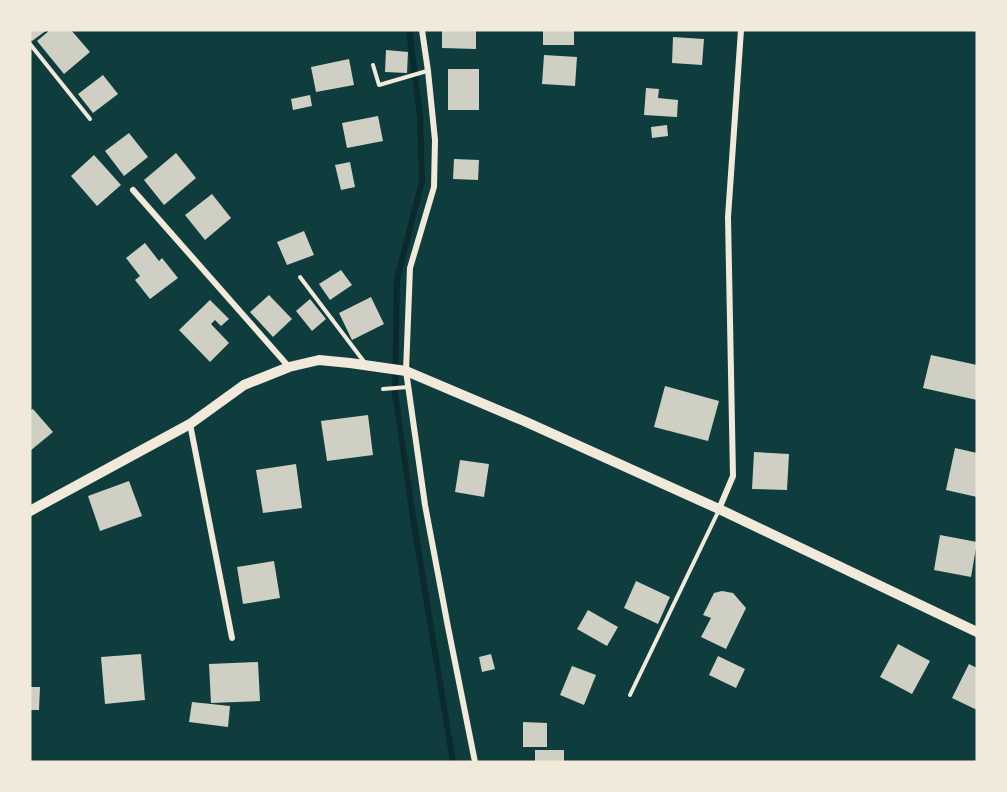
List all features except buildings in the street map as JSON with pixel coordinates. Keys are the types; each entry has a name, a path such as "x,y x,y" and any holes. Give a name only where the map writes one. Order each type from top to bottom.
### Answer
{"street":[{"path":"422,30 435,140 434,187 410,268 406,371 429,527 475,762"},
{"path":"719,509 733,476 728,216 741,30"},
{"path":"133,190 289,367"},
{"path":"30,511 190,424 244,385 289,367 319,360 368,366 406,371 524,421 719,509 977,632"},
{"path":"190,424 232,638"}],"lane":[{"path":"30,44 90,118"},
{"path":"373,64 379,85 428,70"},
{"path":"300,277 368,366"},
{"path":"383,389 408,387"},
{"path":"630,695 719,509"}],"waterway":[{"path":"409,30 420,116 422,181 397,280 395,393 453,762"}]}
